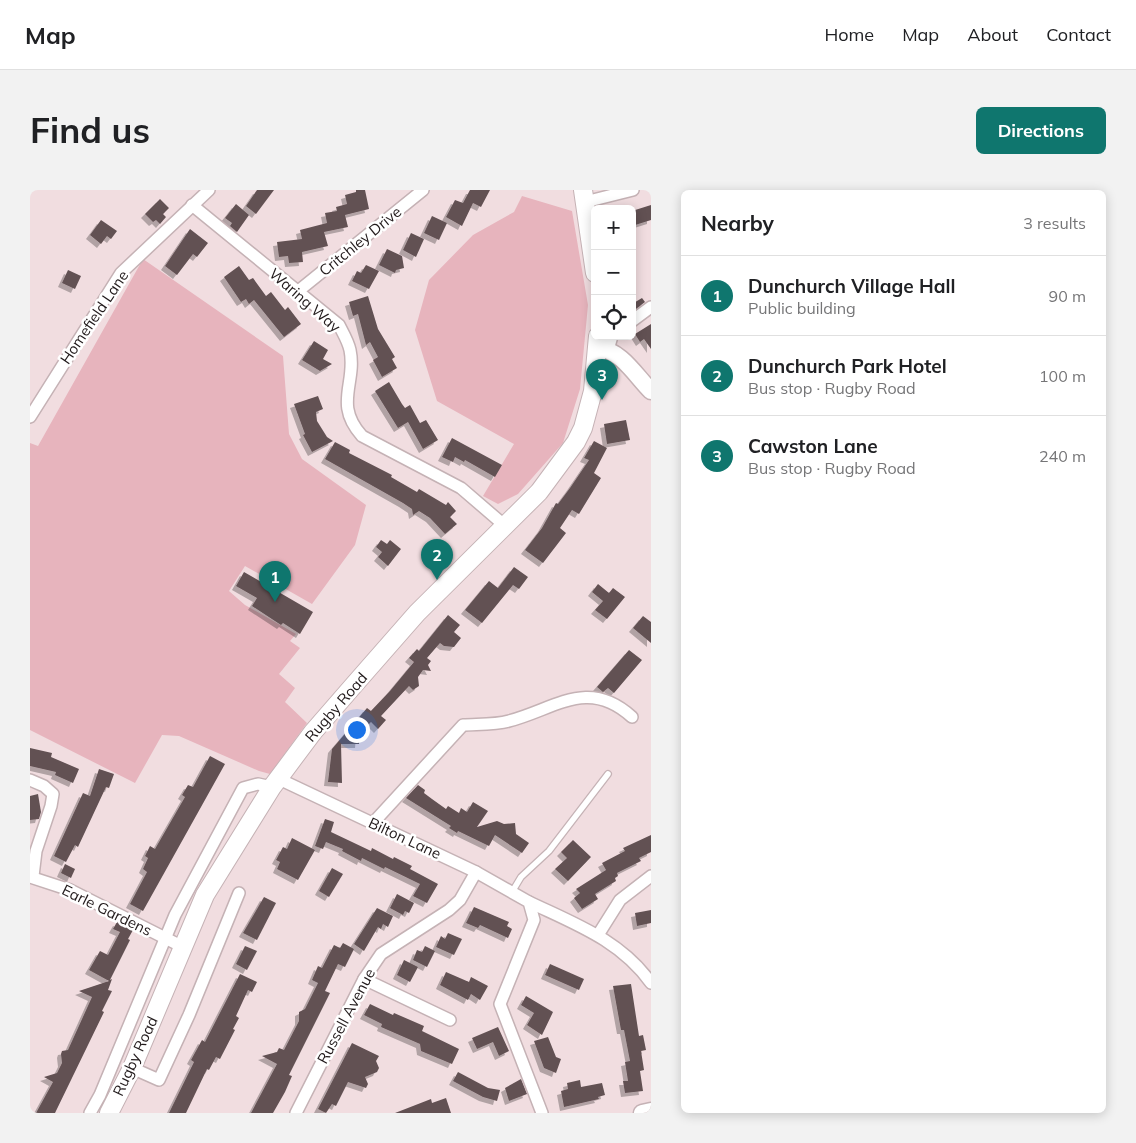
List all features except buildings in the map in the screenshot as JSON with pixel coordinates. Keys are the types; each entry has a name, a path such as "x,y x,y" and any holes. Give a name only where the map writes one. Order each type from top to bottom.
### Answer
{"main road":[{"path":"584,196 592,250"},
{"name":"Rugby Road","path":"108,1113 132,1068 205,895 276,783 313,732 417,613 539,492 576,442 583,428 604,343"}],"street":[{"name":"Homefield Lane","path":"30,417 121,273 209,190"},
{"name":"Critchley Drive","path":"296,292 423,190"},
{"path":"584,196 633,190"},
{"name":"Waring Way","path":"192,205 296,292 339,325 350,351 347,410 353,426 362,436 461,488 504,525"},
{"path":"636,318 651,307"},
{"path":"604,343 621,358 651,392"},
{"path":"373,823 463,725 509,721 560,701 590,698 618,705 632,717"},
{"path":"30,780 44,786 52,794 52,806 36,851 32,877"},
{"path":"90,1113 100,1095 175,915 243,788 258,784 276,783"},
{"name":"Bilton Lane","path":"276,783 373,823 476,872 529,902 598,935 637,964 651,983"},
{"name":"Russell Avenue","path":"296,1113 364,979 381,954 449,910 460,900 476,872"},
{"path":"598,935 620,900 651,876"},
{"name":"Earle Gardens","path":"32,877 70,890 183,948"},
{"path":"132,1068 157,1085 190,1015 238,893"},
{"path":"529,902 534,920 500,1004 542,1113"},
{"path":"175,915 193,923"},
{"path":"364,979 450,1020"},
{"path":"642,1113 651,1112"}],"lane":[{"path":"512,892 521,877 549,851 608,774"}],"shaded area":[{"path":"522,196 572,211 588,305 580,389 563,443 518,494 498,504 483,496 514,444 437,401 415,330 429,280 473,235 514,212"},
{"path":"143,259 283,356 289,434 302,459 366,505 355,545 312,604 245,566 229,591 245,605 296,634 290,641 300,648 279,674 295,688 285,702 307,723 270,774 179,736 162,735 135,783 30,730 30,443 38,446"}],"place":[{"name":"Cawston Lane","path":"602,400"},
{"name":"Dunchurch Park Hotel","path":"437,580"},
{"name":"Dunchurch Village Hall","path":"275,602"}]}
